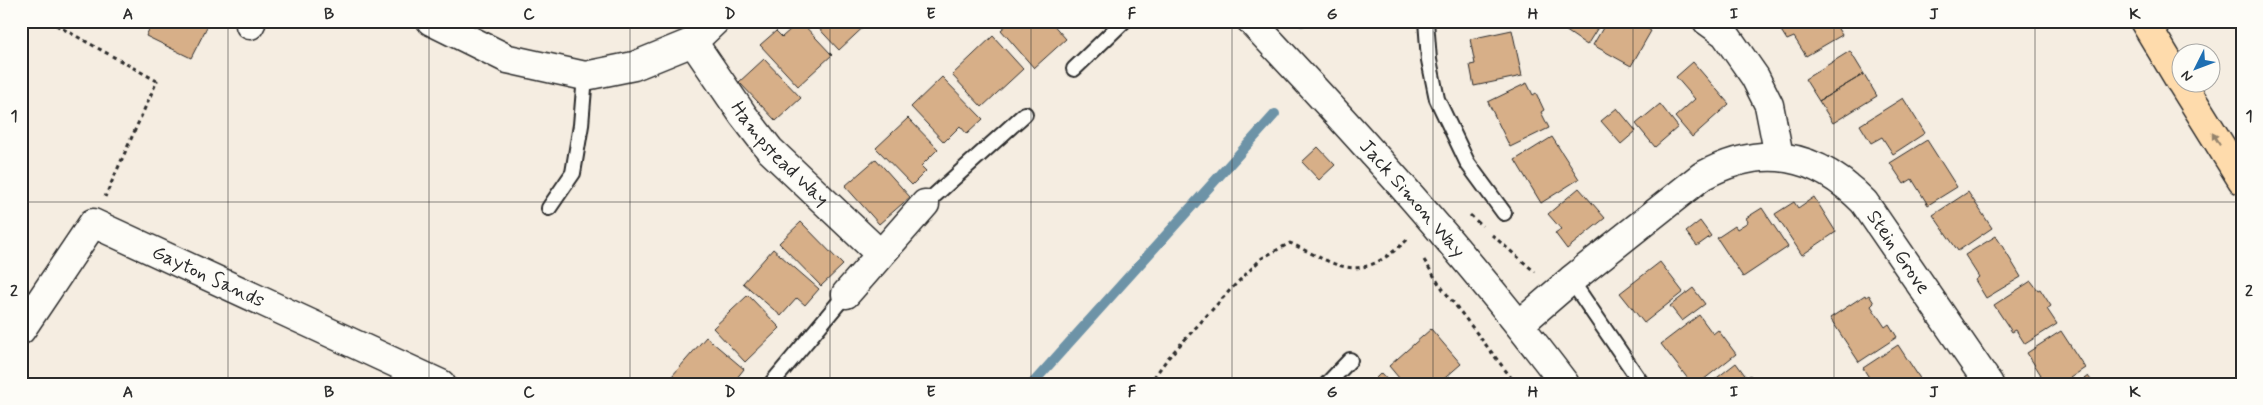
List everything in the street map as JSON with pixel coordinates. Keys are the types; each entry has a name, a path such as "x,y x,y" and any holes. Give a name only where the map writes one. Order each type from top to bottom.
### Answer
{"highway":[{"path":"2144,21 2170,64"},
{"path":"2187,92 2242,180"}],"street":[{"path":"431,21 508,59 585,76 634,66 693,42 715,21"},
{"name":"Jack Simon Way","path":"1251,21 1336,111 1431,219 1520,324 1565,384"},
{"path":"1707,21 1725,34 1755,77 1769,105 1779,156"},
{"name":"Hampstead Way","path":"693,42 743,115 770,150 880,254"},
{"name":"Stein Grove","path":"1520,324 1571,280 1702,176 1723,164 1749,158 1779,156 1817,166 1854,192 1864,202 1989,384"},
{"path":"846,294 925,204"},
{"path":"21,330 94,223"},
{"name":"Gayton Sands","path":"94,223 440,384"}],"lane":[{"path":"1074,68 1124,21"},
{"path":"1426,21 1429,60 1437,99 1468,164 1504,213"},
{"path":"550,208 573,173 582,126 585,76"},
{"path":"925,204 1024,114"},
{"path":"1571,280 1642,384"},
{"path":"771,384 846,294"},
{"path":"1327,384 1350,360"}],"path":[{"path":"49,21 157,81 94,223"},
{"path":"1149,384 1168,358 1262,258 1290,243 1336,266 1356,270 1378,262 1410,238 1415,246"},
{"path":"1419,253 1439,284 1516,384"}],"building":[{"path":"153,21 210,21 191,58 146,36"},
{"path":"800,21 832,55 798,86 760,45 776,31 782,37"},
{"path":"812,21 870,21 839,50"},
{"path":"1011,21 1050,21 1066,39 1034,68 1001,30"},
{"path":"1563,21 1602,21 1587,45 1559,26"},
{"path":"1607,21 1636,21 1651,31 1631,66 1593,45"},
{"path":"1775,21 1833,21 1842,35 1806,56 1794,37 1787,40"},
{"path":"1512,30 1522,76 1474,86 1470,65 1475,64 1470,39"},
{"path":"993,36 1023,69 982,107 952,75"},
{"path":"1850,51 1864,74 1819,101 1805,79"},
{"path":"764,59 801,98 776,121 739,82"},
{"path":"1693,62 1729,104 1692,137 1675,117 1695,99 1676,77"},
{"path":"1864,74 1877,96 1833,123 1819,101"},
{"path":"942,77 983,119 967,134 960,126 944,142 911,107"},
{"path":"1527,83 1533,95 1536,93 1544,110 1541,112 1549,128 1510,147 1488,102"},
{"path":"1903,98 1925,133 1893,154 1882,137 1871,143 1860,125"},
{"path":"1660,104 1678,127 1655,147 1636,124"},
{"path":"1617,108 1636,131 1621,144 1601,121"},
{"path":"908,118 938,149 921,166 926,171 912,185 876,148"},
{"path":"1552,137 1579,179 1541,203 1515,160"},
{"path":"1927,140 1957,187 1928,205 1912,179 1904,184 1890,163"},
{"path":"1318,147 1335,165 1319,180 1302,162"},
{"path":"876,159 910,197 879,224 845,186"},
{"path":"1579,188 1605,218 1567,249 1555,233 1561,229 1548,214"},
{"path":"1968,192 1992,228 1958,251 1933,215"},
{"path":"1814,197 1836,232 1802,255 1775,214 1794,202 1798,208"},
{"path":"1762,208 1788,247 1743,277 1717,238 1735,226 1737,229 1748,222 1746,218"},
{"path":"1700,221 1711,236 1697,246 1686,232"},
{"path":"801,222 843,265 821,286 779,243"},
{"path":"1996,236 2021,277 1986,298 1975,280 1979,277 1965,255"},
{"path":"773,249 819,289 805,305 797,298 781,316 743,283"},
{"path":"1660,262 1683,292 1644,323 1620,293"},
{"path":"2031,281 2038,290 2040,289 2051,306 2047,309 2057,324 2025,344 2016,330 2012,332 1994,305"},
{"path":"1693,288 1705,304 1682,321 1670,306"},
{"path":"748,295 780,328 745,362 713,328"},
{"path":"1865,295 1866,297 1869,295 1874,303 1871,306 1885,327 1889,324 1897,337 1859,362 1830,318"},
{"path":"1699,315 1713,334 1718,330 1736,354 1698,384 1692,384 1661,344"},
{"path":"1431,329 1461,364 1438,384 1404,384 1389,366"},
{"path":"2061,331 2085,368 2061,384 2040,384 2036,378 2041,375 2027,353"},
{"path":"706,337 744,369 732,384 681,384 672,376"},
{"path":"1898,345 1921,380 1916,384 1873,384 1863,368"},
{"path":"1736,363 1747,378 1750,375 1757,384 1709,384"},
{"path":"1381,373 1391,384 1370,384"},
{"path":"2088,376 2094,384 2077,384"}],"waterway":[{"path":"1032,384 1275,114"}]}
